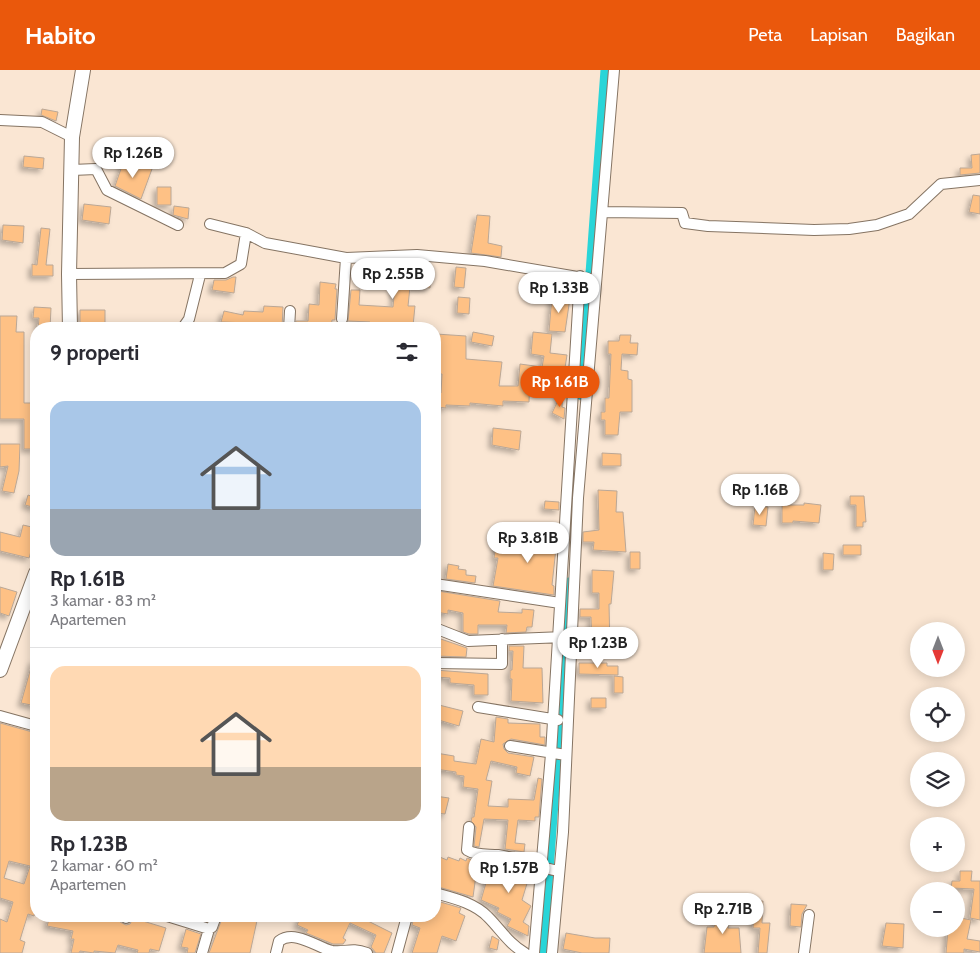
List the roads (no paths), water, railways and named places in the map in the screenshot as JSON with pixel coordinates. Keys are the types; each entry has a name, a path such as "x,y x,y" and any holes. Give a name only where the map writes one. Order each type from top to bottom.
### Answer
{"street":[{"path":"70,322 72,137 83,70"},
{"path":"534,953 551,870 565,637 560,603 588,278 604,212 614,70"},
{"path":"0,120 42,122 72,137"},
{"path":"72,170 96,169 107,190 178,225"},
{"path":"604,212 682,213 685,223 708,226 849,229 877,224 909,214 941,184 980,180"},
{"path":"210,224 246,233 265,243 346,258 417,256 485,260 588,278"},
{"path":"69,274 200,275 225,273 241,264 246,233"},
{"path":"342,319 346,258"},
{"path":"187,322 200,275"},
{"path":"552,953 551,870 565,637 578,498 588,278"},
{"path":"289,322 290,311"},
{"path":"441,585 560,603"},
{"path":"1,666 30,590"},
{"path":"441,630 468,641 502,638 565,637"},
{"path":"441,663 502,664 502,638"},
{"path":"478,706 561,720"},
{"path":"0,716 30,724"},
{"path":"510,746 559,754"},
{"path":"469,827 467,850 471,853 499,855 551,870"},
{"path":"441,895 474,906 487,916 511,949 525,953"},
{"path":"804,953 808,915"},
{"path":"185,922 209,930"},
{"path":"202,953 209,930 214,922"},
{"path":"396,953 405,922"},
{"path":"276,953 280,940 288,936 316,942 331,951 354,948 367,953"}],"waterway":[{"path":"582,395 606,70"},
{"path":"542,953 569,583"}]}
